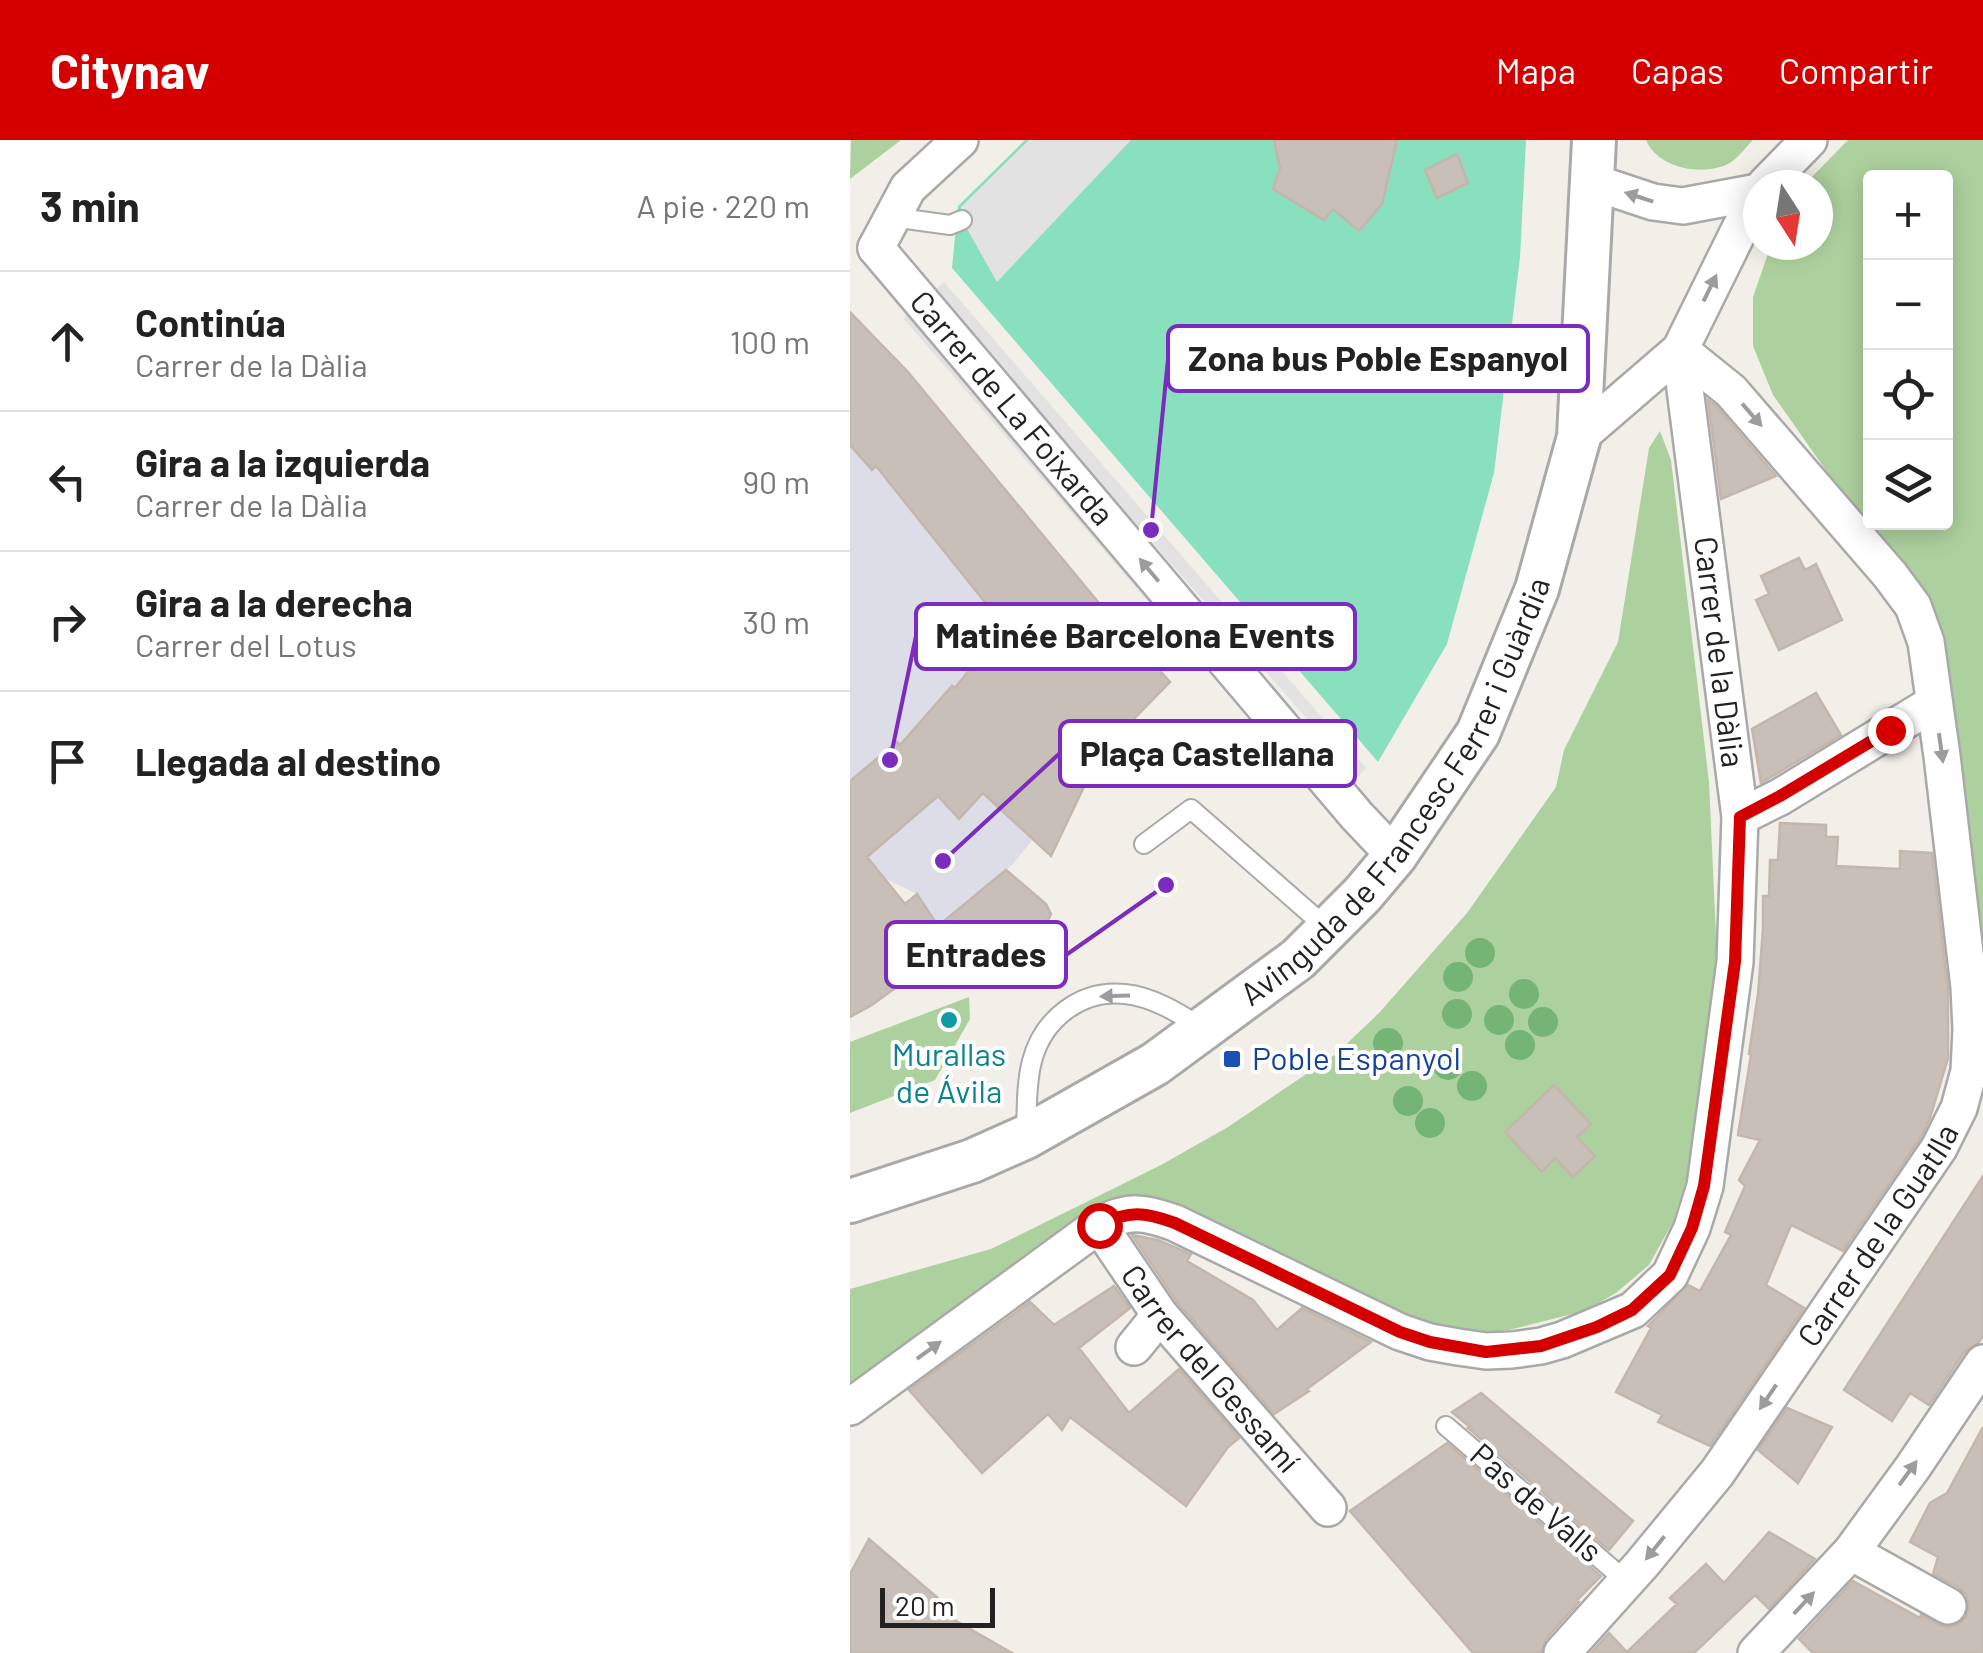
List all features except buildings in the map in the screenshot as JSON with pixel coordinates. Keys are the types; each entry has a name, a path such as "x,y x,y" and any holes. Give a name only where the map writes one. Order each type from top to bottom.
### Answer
{"street":[{"path":"873,242 908,188 960,140"},
{"path":"1780,170 1809,140"},
{"path":"1592,161 1653,202 1683,206 1743,195"},
{"name":"Avinguda de Francesc Ferrer i Guàrdia","path":"850,1201 972,1161 1026,1136 1154,1064 1298,959 1395,856 1478,733 1537,589 1580,437 1592,161"},
{"path":"1580,437 1680,350 1743,222"},
{"name":"Carrer de La Foixarda","path":"873,242 1395,856"},
{"name":"Carrer de la Guatlla","path":"1562,1653 1717,1473 1939,1148 1959,1108 1969,1071 1970,1001 1926,642 1913,606 1730,391 1680,350"},
{"name":"Carrer de la Dàlia","path":"850,1407 1099,1225 1120,1216 1148,1214 1175,1223 1400,1332 1486,1352 1541,1346 1597,1327 1632,1310 1670,1275 1692,1228 1704,1186 1735,962 1740,817 1680,350"},
{"path":"1740,817 1934,703"},
{"name":"Carrer del Gessamí","path":"1099,1225 1160,1315 1328,1508"},
{"path":"1134,1347 1160,1315"},
{"path":"1756,1653 1851,1552 1983,1363"},
{"path":"1851,1552 1948,1606"}],"lane":[{"path":"873,242 962,220"},
{"path":"1144,844 1191,810 1328,929"},
{"path":"1026,1136 1032,1059 1057,1016 1078,1001 1127,994 1170,1008 1204,1029"},
{"name":"Pas de Valls","path":"1446,1426 1626,1580"}],"green space":[{"path":"851,140 901,140 850,179"},
{"path":"1025,140 1526,140 1520,257 1494,473 1447,644 1378,762 952,268 958,206"},
{"path":"1646,140 1753,140 1730,163 1695,170 1661,158"},
{"path":"1848,140 1983,140 1983,999 1932,610 1870,530 1953,530 1953,170 1863,170 1863,521 1773,395 1753,346 1753,297 1766,260 1833,260 1833,170 1819,170"},
{"path":"1660,431 1671,460 1709,782 1719,1001 1702,1128 1673,1222 1649,1265 1616,1293 1584,1311 1509,1330 1470,1334 1415,1319 1361,1298 1143,1195 1089,1207 990,1287 850,1390 850,1289 991,1249 1161,1165 1228,1127 1336,1054 1379,1013 1467,913 1556,787 1564,750 1618,642 1649,448"},
{"path":"969,997 970,1019 935,1080 850,1113 850,1042"}],"shaded area":[{"path":"1029,140 1131,140 997,282 962,220 961,207"},
{"path":"944,282 1366,768 1358,777 933,292"},
{"path":"917,308 1338,804 1331,813 903,318"},
{"path":"850,445 872,469 876,467 1006,628 900,745 896,742 850,781"},
{"path":"984,793 1033,839 1013,864 938,926 917,894 884,878 867,857 938,796 959,818"}],"place":[{"name":"Zona bus Poble Espanyol","path":"1151,530"},
{"name":"Matinée Barcelona Events","path":"890,760"},
{"name":"Plaça Castellana","path":"943,861"},
{"name":"Entrades","path":"1166,885"},
{"name":"Murallas de Ávila","path":"949,1020"},
{"name":"Poble Espanyol","path":"1232,1059"}],"route":[{"path":"1099,1225 1132,1214 1148,1214 1175,1223 1400,1332 1458,1348 1486,1352 1541,1346 1632,1310 1670,1275 1692,1228 1704,1186 1735,962 1740,817 1890,730"}]}
